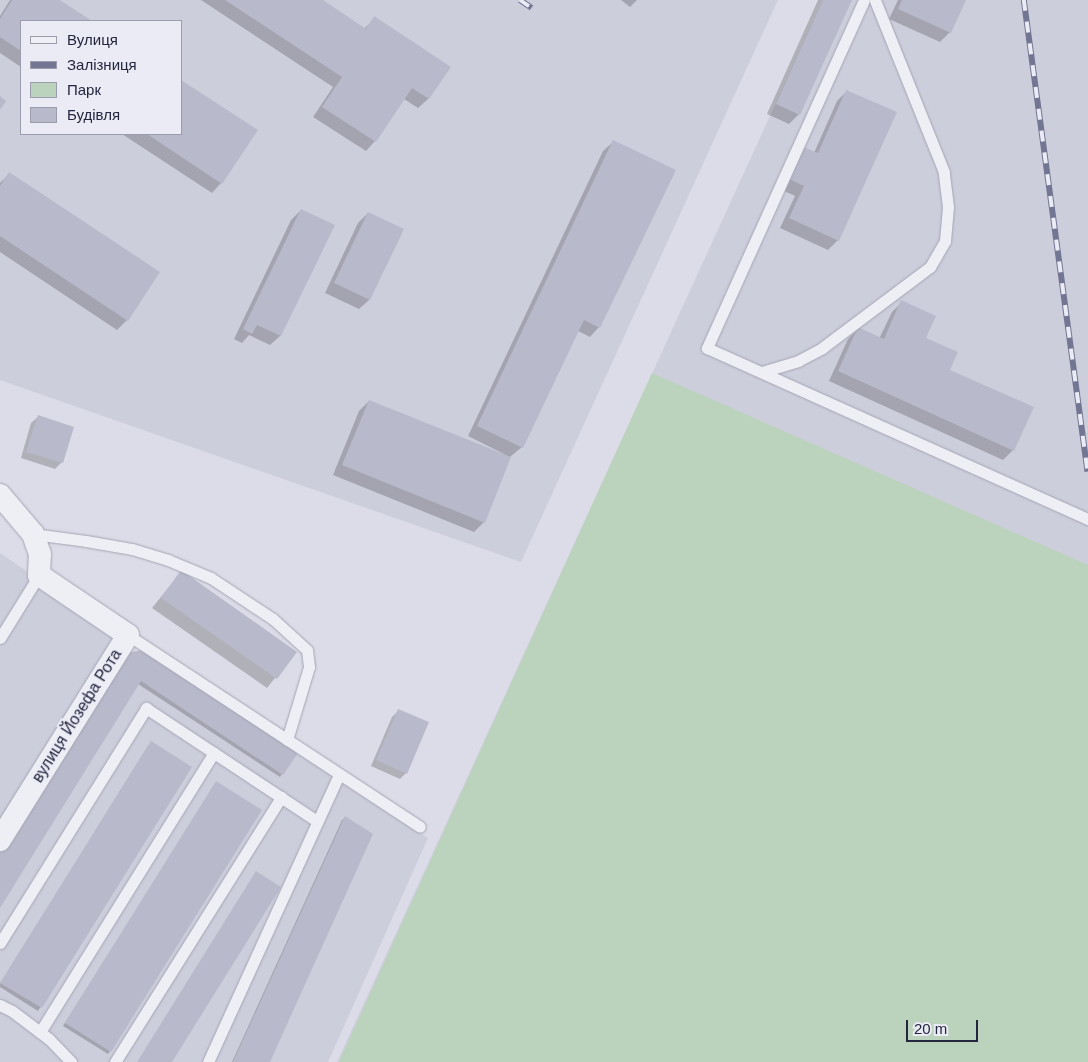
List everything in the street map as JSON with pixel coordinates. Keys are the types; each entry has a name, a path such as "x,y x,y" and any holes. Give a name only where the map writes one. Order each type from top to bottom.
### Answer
{"street":[{"path":"0,496 33,534 40,554 39,575"},
{"name":"вулиця Йозефа Рота","path":"0,840 128,635 39,575"}],"lane":[{"path":"864,0 708,348 1088,519"},
{"path":"762,372 798,361 822,348 930,267 945,242 948,207 944,172 875,0"},
{"path":"33,534 132,550 181,564 211,578 273,618 307,650 308,658 309,667 287,740"},
{"path":"0,638 39,575"},
{"path":"128,635 420,827"},
{"path":"0,943 146,708 318,821"},
{"path":"40,1032 214,752"},
{"path":"208,1062 339,774"},
{"path":"115,1062 280,797"},
{"path":"0,1005 40,1032 71,1062"}],"shaded area":[{"path":"0,0 778,0 521,562 0,380"},
{"path":"823,0 1088,0 1088,1062 337,1062"},
{"path":"0,553 118,633 0,819"},
{"path":"143,650 428,838 328,1062 0,1062 0,848 121,654"}],"green space":[{"path":"652,373 1088,565 1088,1062 339,1062"}],"building":[{"path":"12,0 60,0 90,20 20,20 20,50 0,37 0,19"},
{"path":"225,0 323,0 366,29 374,16 451,67 429,99 412,88 376,142 322,107 342,77"},
{"path":"823,0 852,0 800,115 776,104"},
{"path":"902,0 966,0 951,33 898,9"},
{"path":"182,81 258,130 222,184 148,135 182,135"},
{"path":"846,90 897,112 839,241 789,218 804,186 787,178 801,146 818,153"},
{"path":"0,96 6,101 0,110"},
{"path":"613,140 676,170 600,328 584,320 523,448 477,426"},
{"path":"9,172 160,272 128,321 0,236 0,186"},
{"path":"301,209 335,225 281,336 257,325 252,334 243,329"},
{"path":"368,212 404,229 370,300 334,283"},
{"path":"901,300 936,316 926,338 958,352 950,370 1034,407 1014,451 838,371 858,327 884,339"},
{"path":"369,400 511,457 485,523 342,465"},
{"path":"38,415 74,427 63,463 26,452"},
{"path":"181,570 297,652 277,679 161,598"},
{"path":"143,650 298,753 283,775 141,681 0,908 0,848 121,654"},
{"path":"398,709 429,722 407,774 376,760"},
{"path":"151,741 192,767 42,1008 0,983"},
{"path":"216,781 262,810 111,1052 65,1023"},
{"path":"345,816 373,834 270,1062 233,1062"},
{"path":"256,871 281,887 172,1062 137,1062"}],"railway":[{"path":"520,0 532,8"},
{"path":"1024,0 1088,472"}]}
